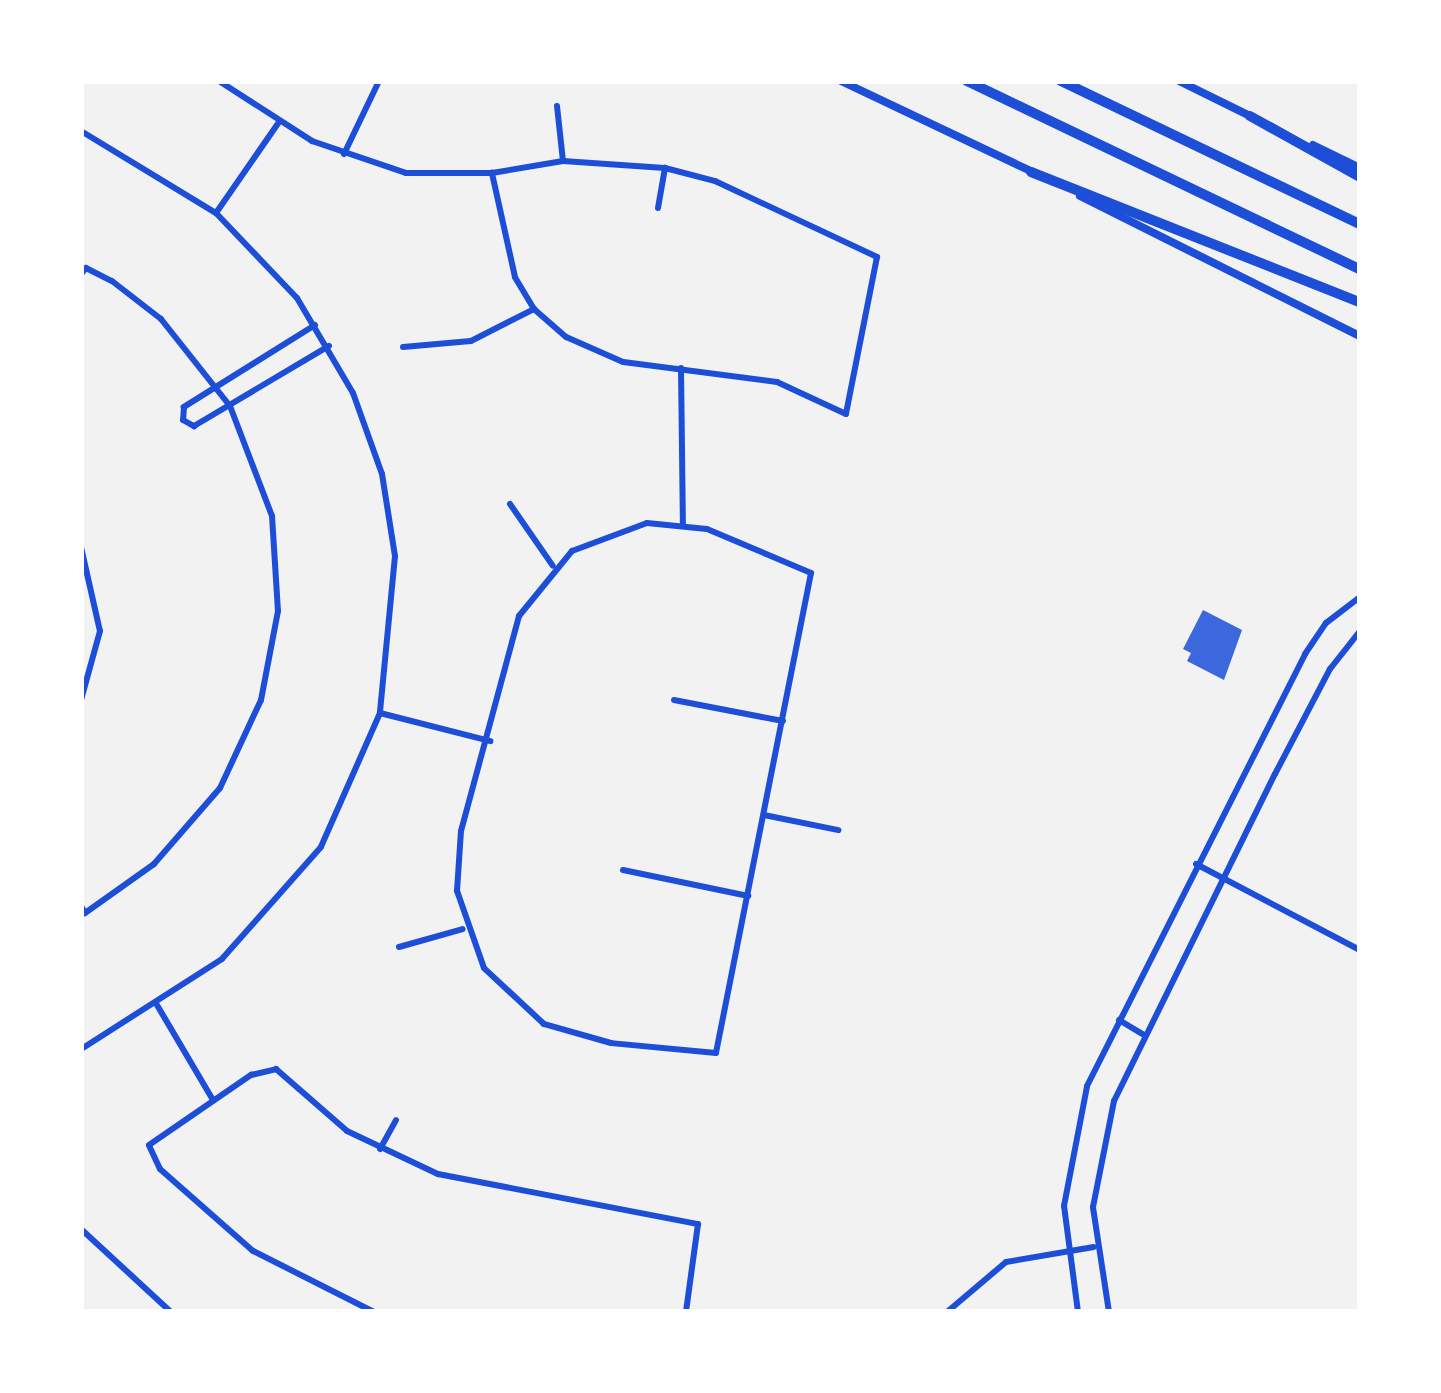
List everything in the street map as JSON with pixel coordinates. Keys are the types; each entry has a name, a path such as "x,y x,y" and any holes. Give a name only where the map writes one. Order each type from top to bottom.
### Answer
{"highway":[{"path":"968,81 1360,268"},
{"path":"1060,81 1360,224"},
{"path":"1250,116 1360,177"},
{"path":"1031,172 1360,302"}],"main road":[{"path":"841,81 1360,336"},
{"path":"1179,81 1360,168"}],"street":[{"path":"220,81 279,122 344,154 406,173 492,173 563,161 665,168 715,182 877,257 846,414 777,382 595,352 534,309 501,237 492,173"},
{"path":"344,154 379,81"},
{"path":"556,106 563,161"},
{"path":"216,213 279,122"},
{"path":"81,131 216,213 315,325 382,474 395,556 380,713 321,847 268,915 157,1005 81,1049"},
{"path":"658,208 665,168"},
{"path":"83,271 161,319 217,385 259,470 278,563 272,658 261,700 220,788 190,828 83,909"},
{"path":"403,347 470,341 534,309"},
{"path":"315,325 184,407 183,420 194,426 328,346"},
{"path":"681,368 683,524"},
{"path":"510,504 553,566"},
{"path":"683,524 811,573 716,1053 611,1043 544,1024 509,999 464,929 459,844 490,741 519,616 553,566 621,528 683,524"},
{"path":"81,548 100,632 81,700"},
{"path":"1078,1312 1065,1249 1073,1132 1119,1020 1305,654 1326,622 1360,596"},
{"path":"1108,1312 1094,1247 1101,1139 1144,1035 1222,879 1330,669 1360,631"},
{"path":"674,700 783,722"},
{"path":"380,713 490,741"},
{"path":"764,815 838,830"},
{"path":"1196,864 1360,950"},
{"path":"623,870 748,896"},
{"path":"399,947 464,929"},
{"path":"157,1005 212,1100"},
{"path":"1119,1020 1144,1035"},
{"path":"374,1312 254,1250 160,1169 148,1145 212,1100 276,1069 316,1108 380,1149 472,1185 698,1224 686,1312"},
{"path":"380,1149 397,1120"},
{"path":"81,1229 171,1312"},
{"path":"947,1312 1006,1262 1094,1247"}],"building":[{"path":"1203,610 1242,630 1224,680 1187,661 1191,653 1183,649"}]}
